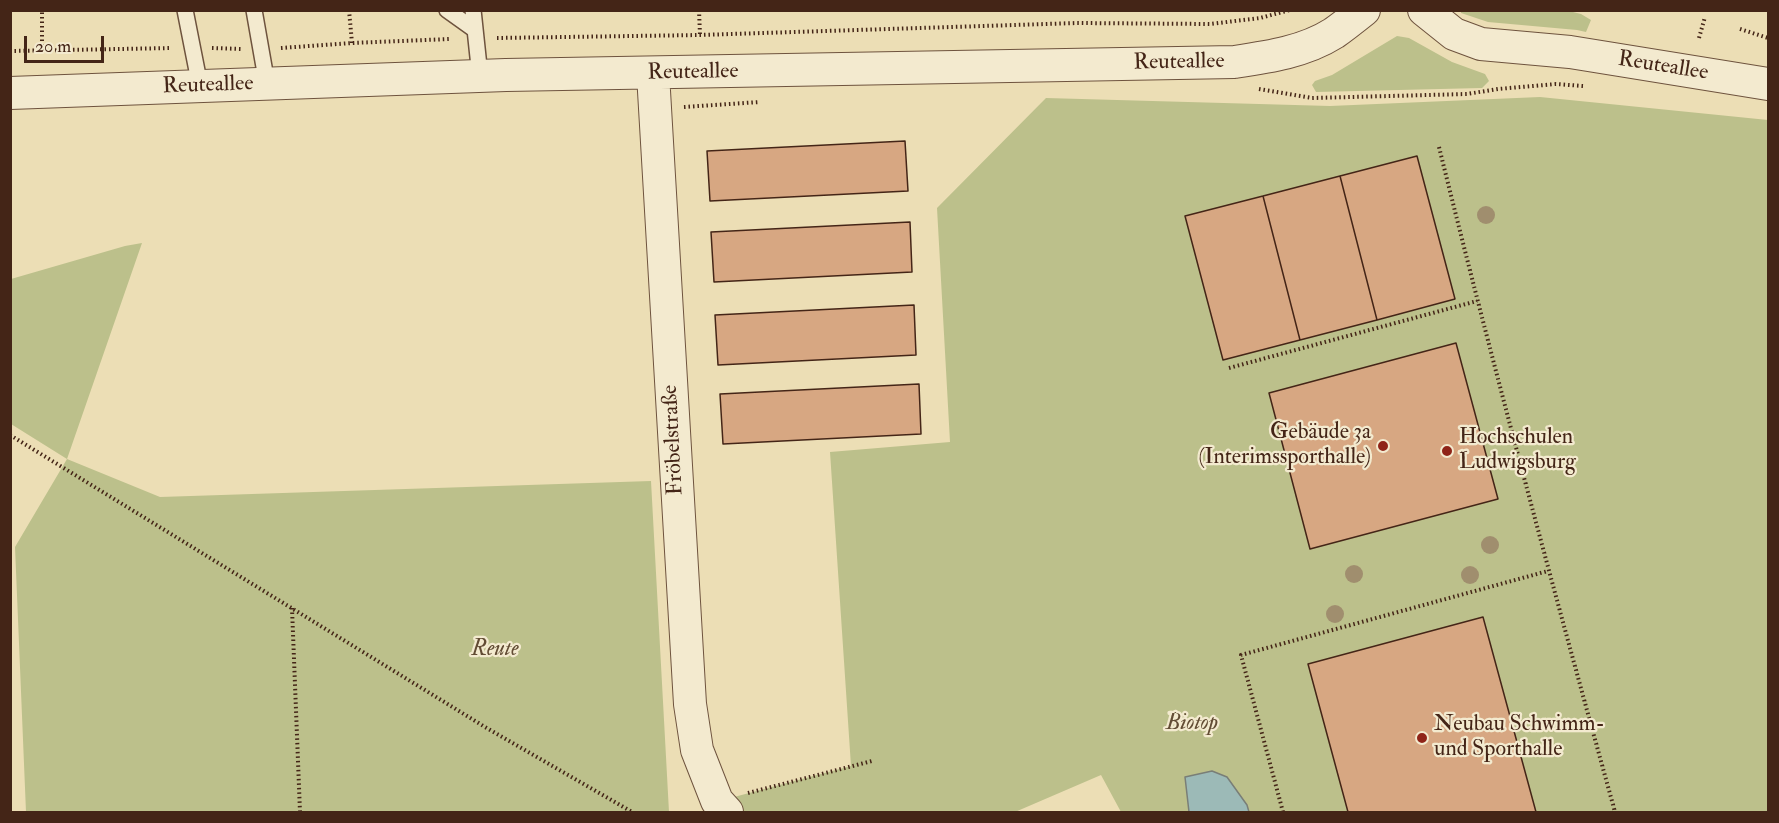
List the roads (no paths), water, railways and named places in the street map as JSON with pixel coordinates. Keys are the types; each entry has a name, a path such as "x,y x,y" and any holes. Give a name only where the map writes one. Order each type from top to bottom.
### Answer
{"street":[{"name":"Reuteallee","path":"10,93 480,76 1234,62 1270,57 1302,48 1332,34 1364,10"},
{"name":"Reuteallee","path":"1424,10 1454,34 1481,44 1570,52 1768,84"},
{"name":"Fröbelstraße","path":"653,74 690,704 697,750 716,809"}],"lane":[{"path":"185,10 200,86"},
{"path":"254,10 267,84"},
{"path":"447,10 475,34"},
{"path":"473,10 480,76"}],"water":[{"path":"1212,771 1227,777 1247,805 1249,812 1189,812 1185,777"}],"place":[{"name":"Gebäude 3a (Interimssporthalle)","path":"1383,446"},
{"name":"Hochschulen Ludwigsburg","path":"1447,451"},
{"name":"Neubau Schwimm- und Sporthalle","path":"1422,738"}],"park label":[{"name":"Reute","path":"495,650"},
{"name":"Biotop","path":"1192,724"}]}
